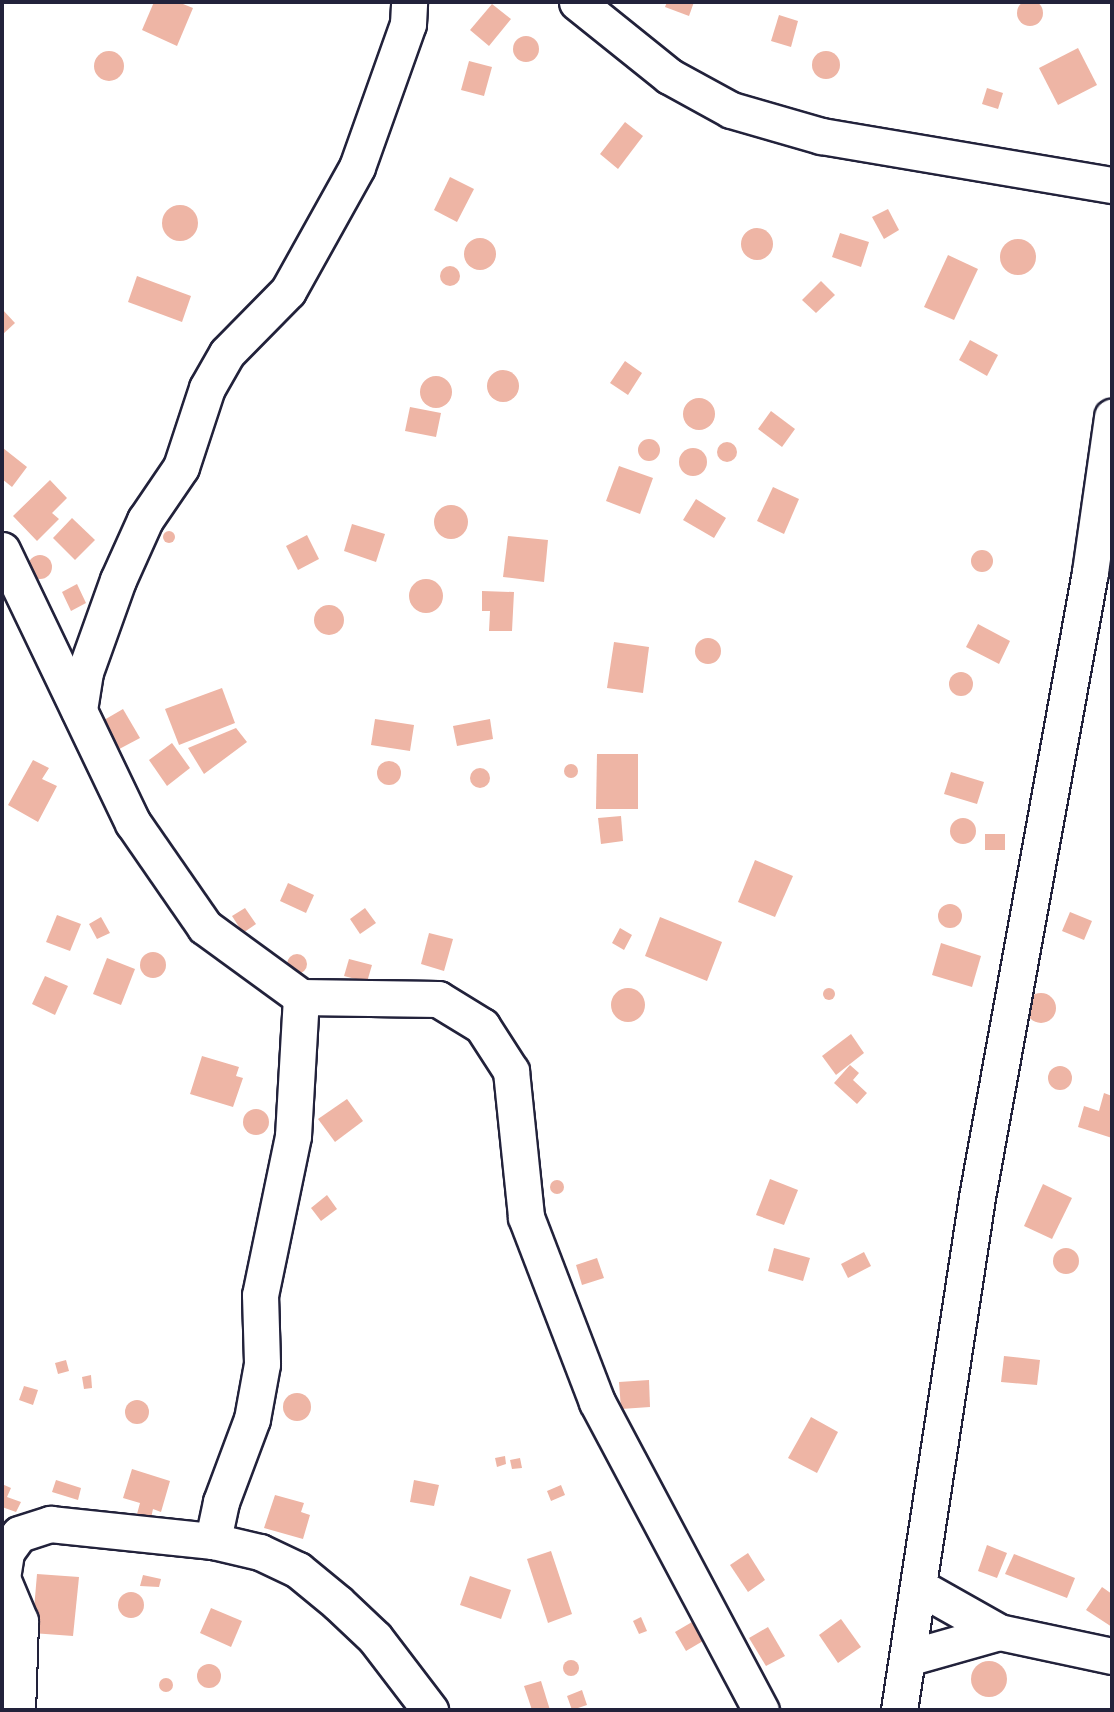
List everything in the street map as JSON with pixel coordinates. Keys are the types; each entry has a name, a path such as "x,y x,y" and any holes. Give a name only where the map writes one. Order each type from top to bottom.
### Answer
{"street":[{"path":"79,710 85,672 118,580 145,520 181,467 207,388 227,353 288,291 357,167 408,24 409,2"},
{"path":"577,2 669,76 731,110 821,136 1112,185"},
{"path":"900,1710 911,1657 977,1197 1090,572 1103,526 1112,417"},
{"path":"2,550 133,823 205,927 301,997 438,999 482,1026 511,1071 526,1217 597,1402 761,1710"},
{"path":"213,1542 221,1502 253,1419 262,1364 260,1295 293,1136 301,997"},
{"path":"17,1710 20,1621 2,1578 6,1552 19,1534 50,1524 213,1542 260,1552 298,1570 375,1637 430,1710"},
{"path":"921,1588 999,1632 1112,1656"},
{"path":"911,1657 999,1632"}],"building":[{"path":"1030,0 1039,4 1043,13 1039,22 1030,26 1021,22 1017,13 1021,4"},
{"path":"154,2 178,2 193,8 177,46 142,30"},
{"path":"667,2 694,2 689,16 665,7"},
{"path":"492,4 511,19 489,46 470,30"},
{"path":"779,15 798,21 791,47 771,41"},
{"path":"526,36 535,40 539,49 535,58 526,62 517,58 513,49 517,40"},
{"path":"1078,48 1097,85 1058,105 1039,68"},
{"path":"109,51 120,55 124,66 120,77 109,81 98,77 94,66 98,55"},
{"path":"826,51 836,55 840,65 836,75 826,79 816,75 812,65 816,55"},
{"path":"469,61 492,67 484,96 461,90"},
{"path":"987,88 1003,93 998,109 982,104"},
{"path":"625,122 643,136 618,169 600,154"},
{"path":"450,177 474,189 457,222 434,210"},
{"path":"180,205 192,211 198,223 192,235 180,241 168,235 162,223 168,211"},
{"path":"888,209 899,230 884,239 872,217"},
{"path":"757,228 769,232 773,244 769,256 757,260 745,256 741,244 745,232"},
{"path":"840,233 869,242 861,267 832,257"},
{"path":"480,238 492,242 496,254 492,266 480,270 468,266 464,254 468,242"},
{"path":"1018,239 1030,245 1036,257 1030,269 1018,275 1006,269 1000,257 1006,245"},
{"path":"948,255 978,269 954,320 924,307"},
{"path":"450,266 457,269 460,276 457,283 450,286 443,283 440,276 443,269"},
{"path":"137,276 191,296 182,322 128,302"},
{"path":"821,281 835,295 816,313 802,300"},
{"path":"2,309 15,323 2,335"},
{"path":"970,340 998,355 987,376 959,360"},
{"path":"625,361 642,373 628,395 610,383"},
{"path":"503,370 514,375 519,386 514,397 503,402 492,397 487,386 492,375"},
{"path":"436,376 447,381 452,392 447,403 436,408 425,403 420,392 425,381"},
{"path":"699,398 710,403 715,414 710,425 699,430 688,425 683,414 688,403"},
{"path":"410,407 441,413 436,437 405,431"},
{"path":"771,411 795,429 782,447 758,429"},
{"path":"649,439 657,442 660,450 657,458 649,461 641,458 638,450 641,442"},
{"path":"723,442 731,442 737,452 731,462 723,462 717,456 717,448"},
{"path":"3,448 27,467 12,487 2,479"},
{"path":"693,448 703,452 707,462 703,472 693,476 683,472 679,462 683,452"},
{"path":"619,466 653,478 640,514 606,501"},
{"path":"50,480 67,498 52,513 59,519 37,541 13,516"},
{"path":"773,487 799,499 784,534 757,521"},
{"path":"696,499 726,518 714,538 683,520"},
{"path":"451,505 463,510 468,522 463,534 451,539 439,534 434,522 439,510"},
{"path":"72,518 95,540 75,560 53,538"},
{"path":"352,524 385,534 376,562 344,551"},
{"path":"169,531 175,537 169,543 163,537"},
{"path":"307,535 319,559 298,570 286,546"},
{"path":"508,536 548,540 544,582 503,577"},
{"path":"982,550 990,553 993,561 990,569 982,572 974,569 971,561 974,553"},
{"path":"40,555 48,559 52,567 48,575 40,579 32,575 28,567 32,559"},
{"path":"426,579 438,584 443,596 438,608 426,613 414,608 409,596 414,584"},
{"path":"77,584 86,603 71,611 62,592"},
{"path":"482,591 514,592 512,631 489,631 490,611 482,611"},
{"path":"329,605 335,606 343,614 343,626 335,634 329,635 323,634 315,626 314,620 315,614 323,606"},
{"path":"978,624 1010,641 999,664 966,647"},
{"path":"708,638 717,642 721,651 717,660 708,664 699,660 695,651 699,642"},
{"path":"614,642 649,647 643,693 607,688"},
{"path":"961,672 970,675 973,684 970,693 961,696 952,693 949,684 952,675"},
{"path":"222,688 235,723 179,745 165,709"},
{"path":"123,709 140,738 108,755 92,727"},
{"path":"375,719 414,725 410,751 371,745"},
{"path":"490,719 493,739 457,746 453,726"},
{"path":"236,728 247,742 204,774 188,748"},
{"path":"172,743 190,768 167,786 149,760"},
{"path":"597,754 638,754 638,809 596,809"},
{"path":"33,760 49,768 42,779 57,786 38,822 8,805"},
{"path":"389,761 397,765 401,773 397,781 389,785 381,781 377,773 381,765"},
{"path":"568,764 574,764 578,771 574,778 568,778 564,774 564,768"},
{"path":"480,768 487,771 490,778 487,785 480,788 473,785 470,778 473,771"},
{"path":"951,772 984,782 977,804 944,794"},
{"path":"621,816 623,841 601,844 598,818"},
{"path":"963,818 972,822 976,831 972,840 963,844 954,840 950,831 954,822"},
{"path":"985,834 1005,834 1005,850 985,850"},
{"path":"755,860 793,876 775,917 738,902"},
{"path":"288,883 314,895 306,913 280,901"},
{"path":"950,904 958,908 962,916 958,924 950,928 942,924 938,916 942,908"},
{"path":"245,908 256,924 243,933 232,916"},
{"path":"365,908 376,923 360,934 350,919"},
{"path":"1070,912 1092,921 1084,940 1062,931"},
{"path":"57,915 81,924 70,951 46,942"},
{"path":"101,917 110,933 97,939 89,924"},
{"path":"660,917 722,942 707,981 645,956"},
{"path":"620,928 632,935 624,950 612,943"},
{"path":"429,933 453,939 444,971 421,964"},
{"path":"941,943 981,956 972,987 932,975"},
{"path":"153,952 162,956 166,965 162,974 153,978 144,974 140,965 144,956"},
{"path":"293,954 301,954 307,964 301,974 293,974 287,968 287,960"},
{"path":"107,958 135,969 121,1005 93,994"},
{"path":"349,959 372,965 367,982 344,976"},
{"path":"45,976 68,986 55,1015 32,1004"},
{"path":"628,988 640,993 645,1005 640,1017 628,1022 616,1017 611,1005 616,993"},
{"path":"829,988 835,994 829,1000 823,994"},
{"path":"1041,993 1052,997 1056,1008 1052,1019 1041,1023 1030,1019 1026,1008 1030,997"},
{"path":"851,1034 864,1053 836,1075 822,1056"},
{"path":"202,1056 239,1067 236,1076 243,1078 233,1107 190,1094"},
{"path":"850,1065 859,1073 853,1080 867,1093 857,1104 834,1083"},
{"path":"1060,1066 1069,1069 1072,1078 1069,1087 1060,1090 1051,1087 1048,1078 1051,1069"},
{"path":"1104,1093 1112,1096 1112,1138 1078,1127 1084,1106 1099,1111"},
{"path":"347,1099 363,1121 335,1142 318,1119"},
{"path":"256,1109 265,1113 269,1122 265,1131 256,1135 247,1131 243,1122 247,1113"},
{"path":"770,1179 798,1190 784,1225 756,1215"},
{"path":"554,1180 560,1180 564,1187 560,1194 554,1194 550,1190 550,1184"},
{"path":"1043,1184 1072,1198 1052,1239 1024,1226"},
{"path":"327,1195 337,1209 321,1221 311,1208"},
{"path":"774,1248 810,1258 803,1281 768,1271"},
{"path":"1066,1248 1075,1252 1079,1261 1075,1270 1066,1274 1057,1270 1053,1261 1057,1252"},
{"path":"864,1252 871,1266 848,1278 841,1264"},
{"path":"597,1258 604,1278 582,1285 576,1265"},
{"path":"1004,1356 1040,1360 1037,1385 1001,1382"},
{"path":"66,1360 69,1371 58,1374 55,1363"},
{"path":"91,1375 92,1388 84,1389 82,1377"},
{"path":"649,1380 650,1407 621,1409 619,1382"},
{"path":"24,1386 38,1390 33,1405 19,1400"},
{"path":"297,1393 307,1397 311,1407 307,1417 297,1421 287,1417 283,1407 287,1397"},
{"path":"137,1400 145,1404 149,1412 145,1420 137,1424 129,1420 125,1412 129,1404"},
{"path":"811,1417 838,1432 817,1473 788,1458"},
{"path":"505,1456 506,1464 497,1467 495,1458"},
{"path":"520,1458 522,1468 512,1469 510,1460"},
{"path":"132,1469 170,1481 161,1512 153,1509 151,1518 137,1514 140,1503 123,1498"},
{"path":"56,1480 81,1488 78,1500 52,1492"},
{"path":"414,1480 439,1485 434,1506 410,1502"},
{"path":"2,1484 11,1488 7,1497 21,1502 16,1512 2,1507"},
{"path":"561,1485 565,1495 551,1501 547,1491"},
{"path":"275,1495 304,1503 301,1512 310,1515 303,1539 264,1528"},
{"path":"987,1545 1007,1553 997,1578 978,1571"},
{"path":"551,1551 572,1614 548,1623 527,1559"},
{"path":"748,1553 765,1580 748,1592 730,1565"},
{"path":"1014,1554 1075,1578 1067,1598 1005,1574"},
{"path":"37,1574 79,1577 73,1636 32,1633"},
{"path":"143,1575 161,1579 159,1587 140,1586"},
{"path":"470,1576 511,1590 501,1619 460,1605"},
{"path":"1102,1587 1112,1594 1112,1627 1086,1610"},
{"path":"131,1592 140,1596 144,1605 140,1614 131,1618 122,1614 118,1605 122,1596"},
{"path":"211,1608 242,1621 231,1647 200,1633"},
{"path":"641,1617 647,1631 639,1634 633,1621"},
{"path":"841,1619 861,1647 838,1663 819,1635"},
{"path":"692,1622 703,1641 686,1651 675,1632"},
{"path":"768,1627 785,1656 766,1666 749,1638"},
{"path":"571,1660 577,1662 577,1674 571,1676 565,1674 563,1668 565,1662"},
{"path":"989,1661 1002,1666 1007,1679 1002,1692 989,1697 976,1692 971,1679 976,1666"},
{"path":"209,1664 220,1671 221,1676 214,1687 209,1688 198,1681 197,1676 204,1665"},
{"path":"166,1678 171,1680 171,1690 166,1692 161,1690 159,1685 161,1680"},
{"path":"541,1681 550,1710 532,1710 524,1686"},
{"path":"582,1690 587,1705 572,1710 567,1696"}]}
